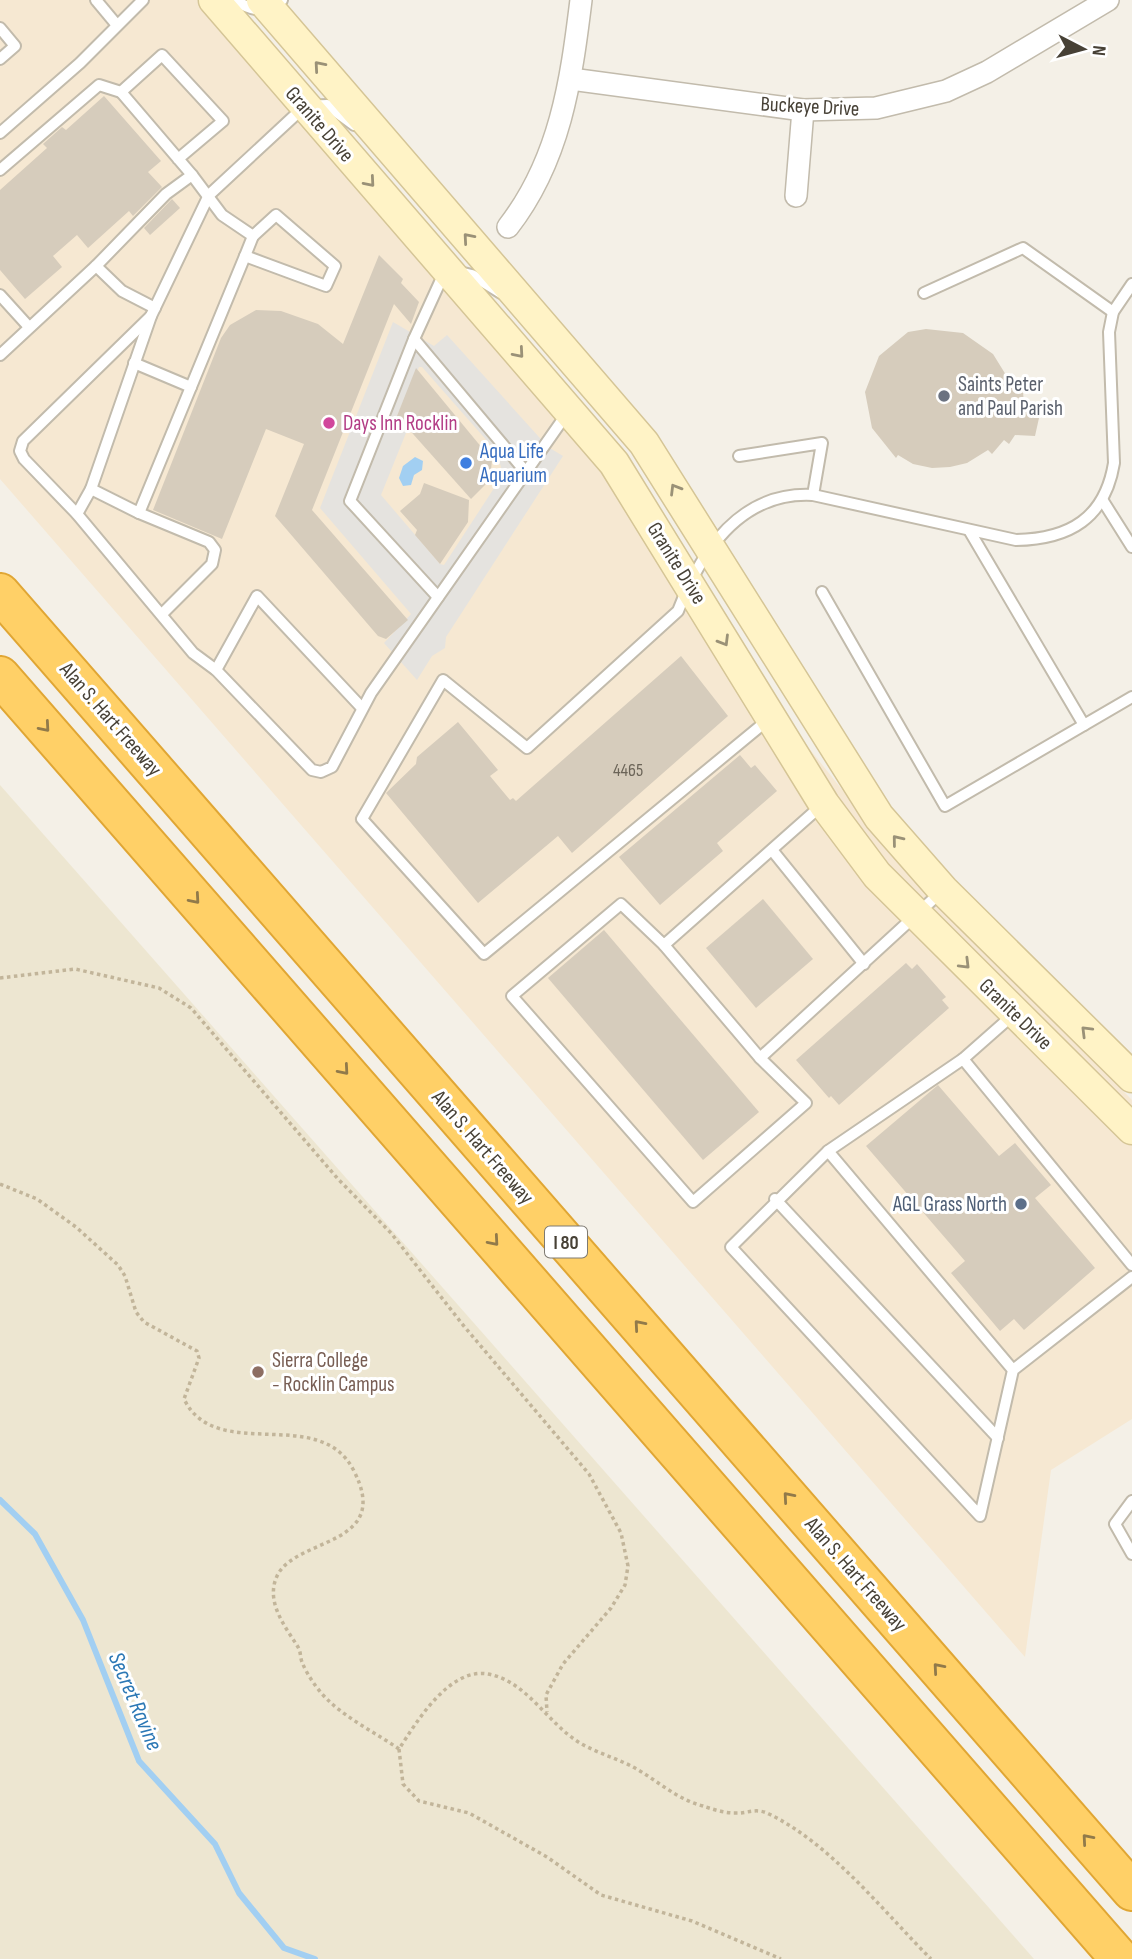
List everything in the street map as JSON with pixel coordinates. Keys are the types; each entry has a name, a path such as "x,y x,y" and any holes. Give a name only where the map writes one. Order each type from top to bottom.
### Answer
{"highway":[{"name":"Alan S. Hart Freeway","path":"0,593 1132,1891"},
{"name":"I 80","path":"0,676 1120,1959"}],"street":[{"name":"Granite Drive","path":"214,0 614,463 824,804 877,875 1132,1129"},
{"path":"508,227 528,201 548,160 571,79 581,0"},
{"name":"Buckeye Drive","path":"571,79 803,110 876,108 946,91 1007,61 1108,0"},
{"name":"Granite Drive","path":"271,3 396,155 644,443 855,783 904,849 1125,1084"},
{"path":"796,196 803,110"}],"lane":[{"path":"96,0 116,24"},
{"path":"0,133 80,62 142,0"},
{"path":"235,0 250,10 271,3"},
{"path":"0,28 15,46 0,58"},
{"path":"121,92 162,55 223,121 178,159"},
{"path":"0,170 99,85 121,92 209,195 222,215 253,236"},
{"path":"77,514 92,489 153,312 209,195 305,106 327,105 396,155"},
{"path":"0,355 96,266 166,194 192,175"},
{"path":"139,513 253,236 276,215 335,266 326,286 245,256"},
{"path":"924,293 1023,248 1113,312"},
{"path":"96,266 122,291 153,312"},
{"path":"438,597 350,501 414,339 446,269 472,275 536,315"},
{"path":"771,717 484,954 362,818 443,680 527,748 678,611 689,582 725,528 776,498 792,494 813,495 1016,540 1037,540 1074,527 1103,502 1114,463 1109,355 1113,312 1132,284"},
{"path":"0,295 29,327"},
{"path":"153,312 23,441 20,451 24,459 77,514 163,613 193,653 216,670 312,770 321,772 332,767 362,708 525,471 570,411"},
{"path":"414,339 525,471"},
{"path":"134,363 191,387"},
{"path":"739,456 822,443 813,495"},
{"path":"92,489 139,513 209,542 215,550 212,564 163,613"},
{"path":"1103,502 1132,547"},
{"path":"969,530 1084,725"},
{"path":"822,592 945,806 1132,697"},
{"path":"216,670 257,596 362,708"},
{"path":"664,945 824,804"},
{"path":"772,850 864,964"},
{"path":"760,1058 943,890"},
{"path":"621,904 664,945 760,1058 806,1104 693,1202 512,996 621,904"},
{"path":"1014,1014 963,1059 828,1151 775,1199 731,1247 980,1516 1013,1370 1132,1277"},
{"path":"963,1059 1132,1265"},
{"path":"1081,1077 1125,1084"},
{"path":"828,1151 1013,1370"},
{"path":"775,1199 998,1438"},
{"path":"1132,1501 1115,1524 1132,1554"}],"path":[{"path":"0,978 75,969 159,988 191,1008 338,1179 391,1233 463,1325 589,1474 621,1534 628,1566 625,1585 611,1608 564,1664 546,1695 547,1712"},
{"path":"0,1184 37,1199 76,1227 118,1265 125,1276 136,1312 144,1322 197,1351 200,1358 184,1399 190,1412 211,1426 234,1433 275,1433 315,1440 334,1450 354,1471 362,1506 357,1520 344,1535 288,1562 278,1575 275,1606 319,1691 329,1702 399,1749"},
{"path":"781,1959 692,1921 601,1895 547,1857 469,1814 419,1801 403,1784 399,1749 436,1698 448,1687 475,1674 488,1674 510,1684 580,1742 635,1768 671,1793 699,1805 734,1814 753,1809 794,1828 829,1856 931,1959"}],"shaded area":[{"path":"0,0 203,0 623,448 808,747 912,877 1132,1100 1132,1419 1051,1470 1025,1657 0,479"},
{"path":"393,322 434,346 447,335 548,447 563,456 446,637 445,648 432,656 417,680 384,643 411,614 320,508","holes":["419,367 422,367 496,451 501,467 500,479 444,565 440,564 381,495 408,428 397,416"]},
{"name":"Sierra College - Rocklin Campus","path":"0,785 1034,1959 0,1959"}],"water":[{"path":"415,457 423,461 422,470 414,475 411,485 403,486 399,478 403,466"}],"building":[{"path":"104,96 161,161 148,172 162,187 133,216 129,211 88,248 77,235 53,256 62,267 25,299 0,270 0,190 47,148 43,144 62,127 66,130"},
{"path":"172,199 180,208 150,235 144,228"},
{"path":"379,255 403,279 401,283 419,302 411,324 394,304 312,510 408,620 386,639 378,636 275,516 304,444 266,429 222,539 153,510 221,338 230,325 256,310 281,311 318,324 343,344"},
{"name":"Saints Peter and Paul Parish","path":"926,329 963,333 993,354 1006,375 1011,373 1016,390 1023,391 1024,406 1041,409 1035,436 1015,435 1009,444 1004,440 992,454 988,450 967,463 950,467 932,468 913,464 898,455 896,458 872,428 865,392 879,356 908,332"},
{"name":"Aqua Life Aquarium","path":"416,368 492,460 490,480 471,499 397,416"},
{"path":"424,483 469,500 468,522 440,564 415,535 417,530 400,511 420,494"},
{"path":"681,656 728,716 572,853 558,836 478,903 386,793 416,764 417,757 458,722 498,770 490,776 510,800 513,798 516,801"},
{"path":"740,755 751,768 755,765 777,791 717,843 723,851 660,905 619,857"},
{"path":"763,899 813,959 756,1008 706,948"},
{"path":"604,930 759,1112 703,1160 548,978"},
{"path":"906,963 912,969 917,964 946,997 942,1000 949,1008 839,1105 831,1096 829,1098 796,1060"},
{"path":"938,1085 999,1156 1015,1143 1051,1185 1035,1198 1095,1268 1024,1330 1014,1319 1000,1331 951,1273 965,1261 866,1146"}],"waterway":[{"name":"Secret Ravine","path":"0,1500 35,1534 83,1620 139,1761 215,1844 239,1893 284,1948 315,1959"}],"place":[{"name":"Saints Peter and Paul Parish","path":"944,396"},
{"name":"Days Inn Rocklin","path":"329,423"},
{"name":"Aqua Life Aquarium","path":"466,463"},
{"name":"AGL Grass North","path":"1021,1204"},
{"name":"Sierra College - Rocklin Campus","path":"258,1372"}]}
